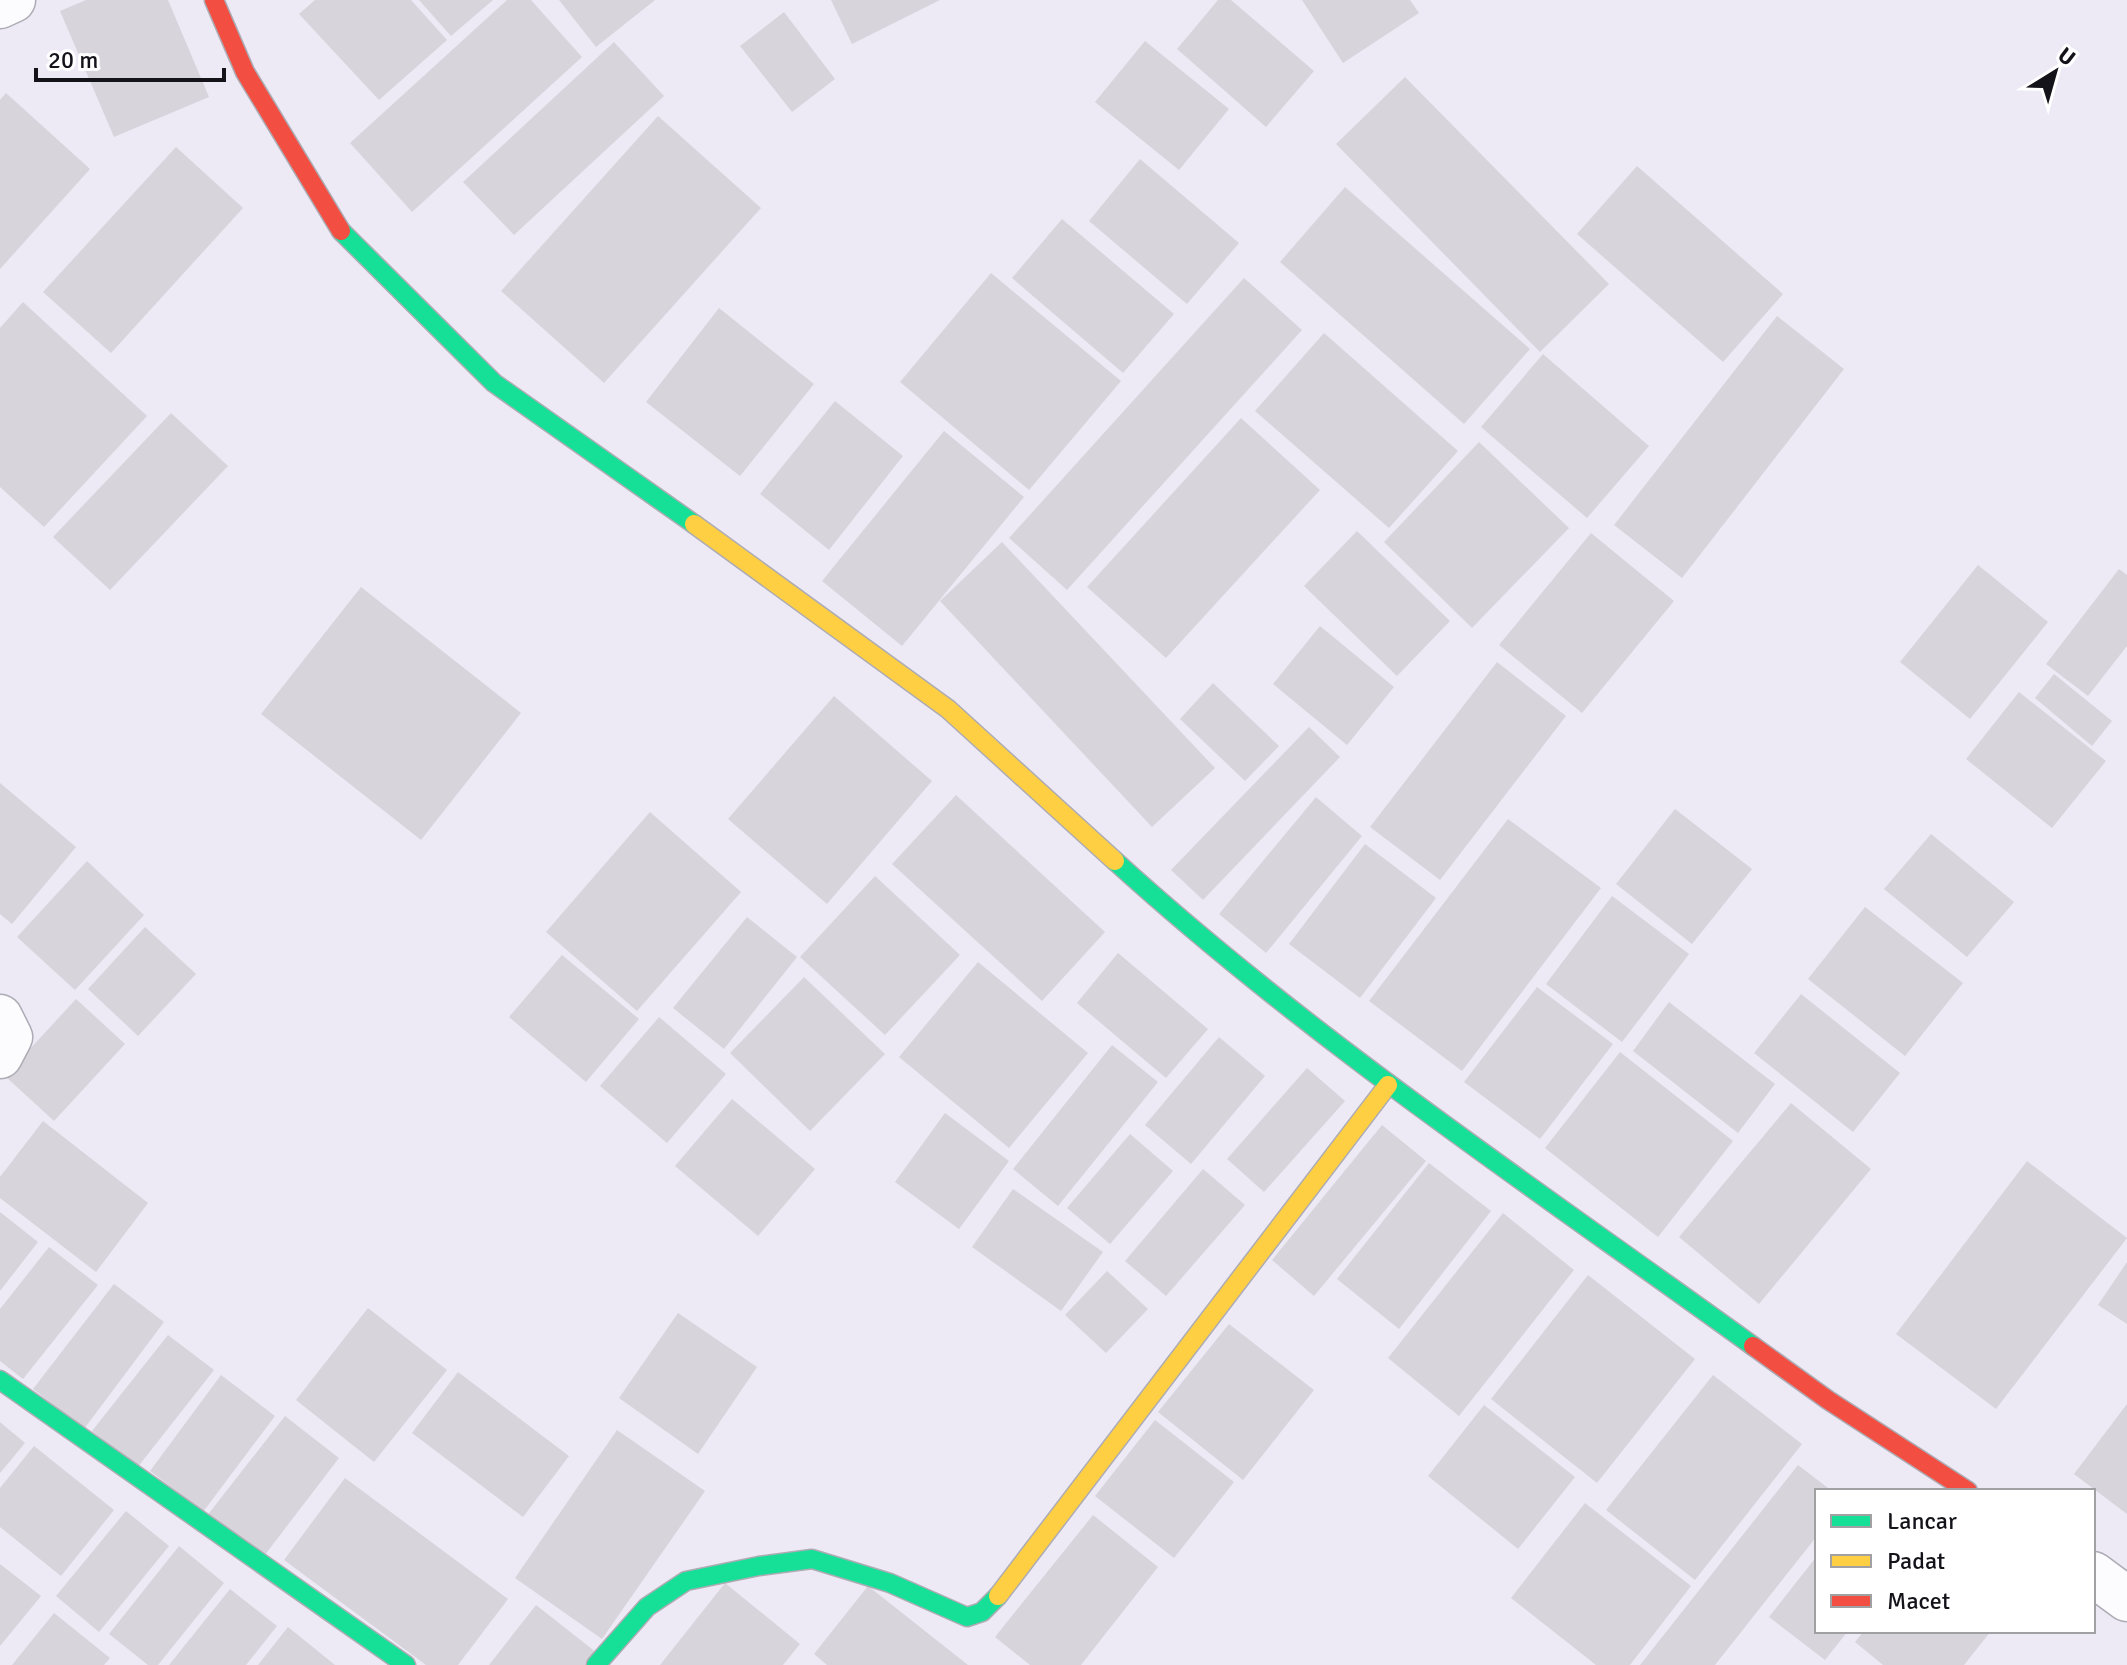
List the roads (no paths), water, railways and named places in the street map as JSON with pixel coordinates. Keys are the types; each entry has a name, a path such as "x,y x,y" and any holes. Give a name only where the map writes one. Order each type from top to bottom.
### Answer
{"street":[{"path":"0,6 13,0"},
{"path":"214,0 245,72 339,229 494,383 948,709 1188,927 1388,1085 1828,1400 1965,1489"},
{"path":"0,1017 10,1037 0,1056"},
{"path":"596,1665 647,1607 686,1581 759,1566 812,1559 890,1583 961,1616 971,1618 983,1612 1008,1585 1388,1085"},
{"path":"0,1380 406,1665"},
{"path":"2095,1575 2127,1599"}]}
